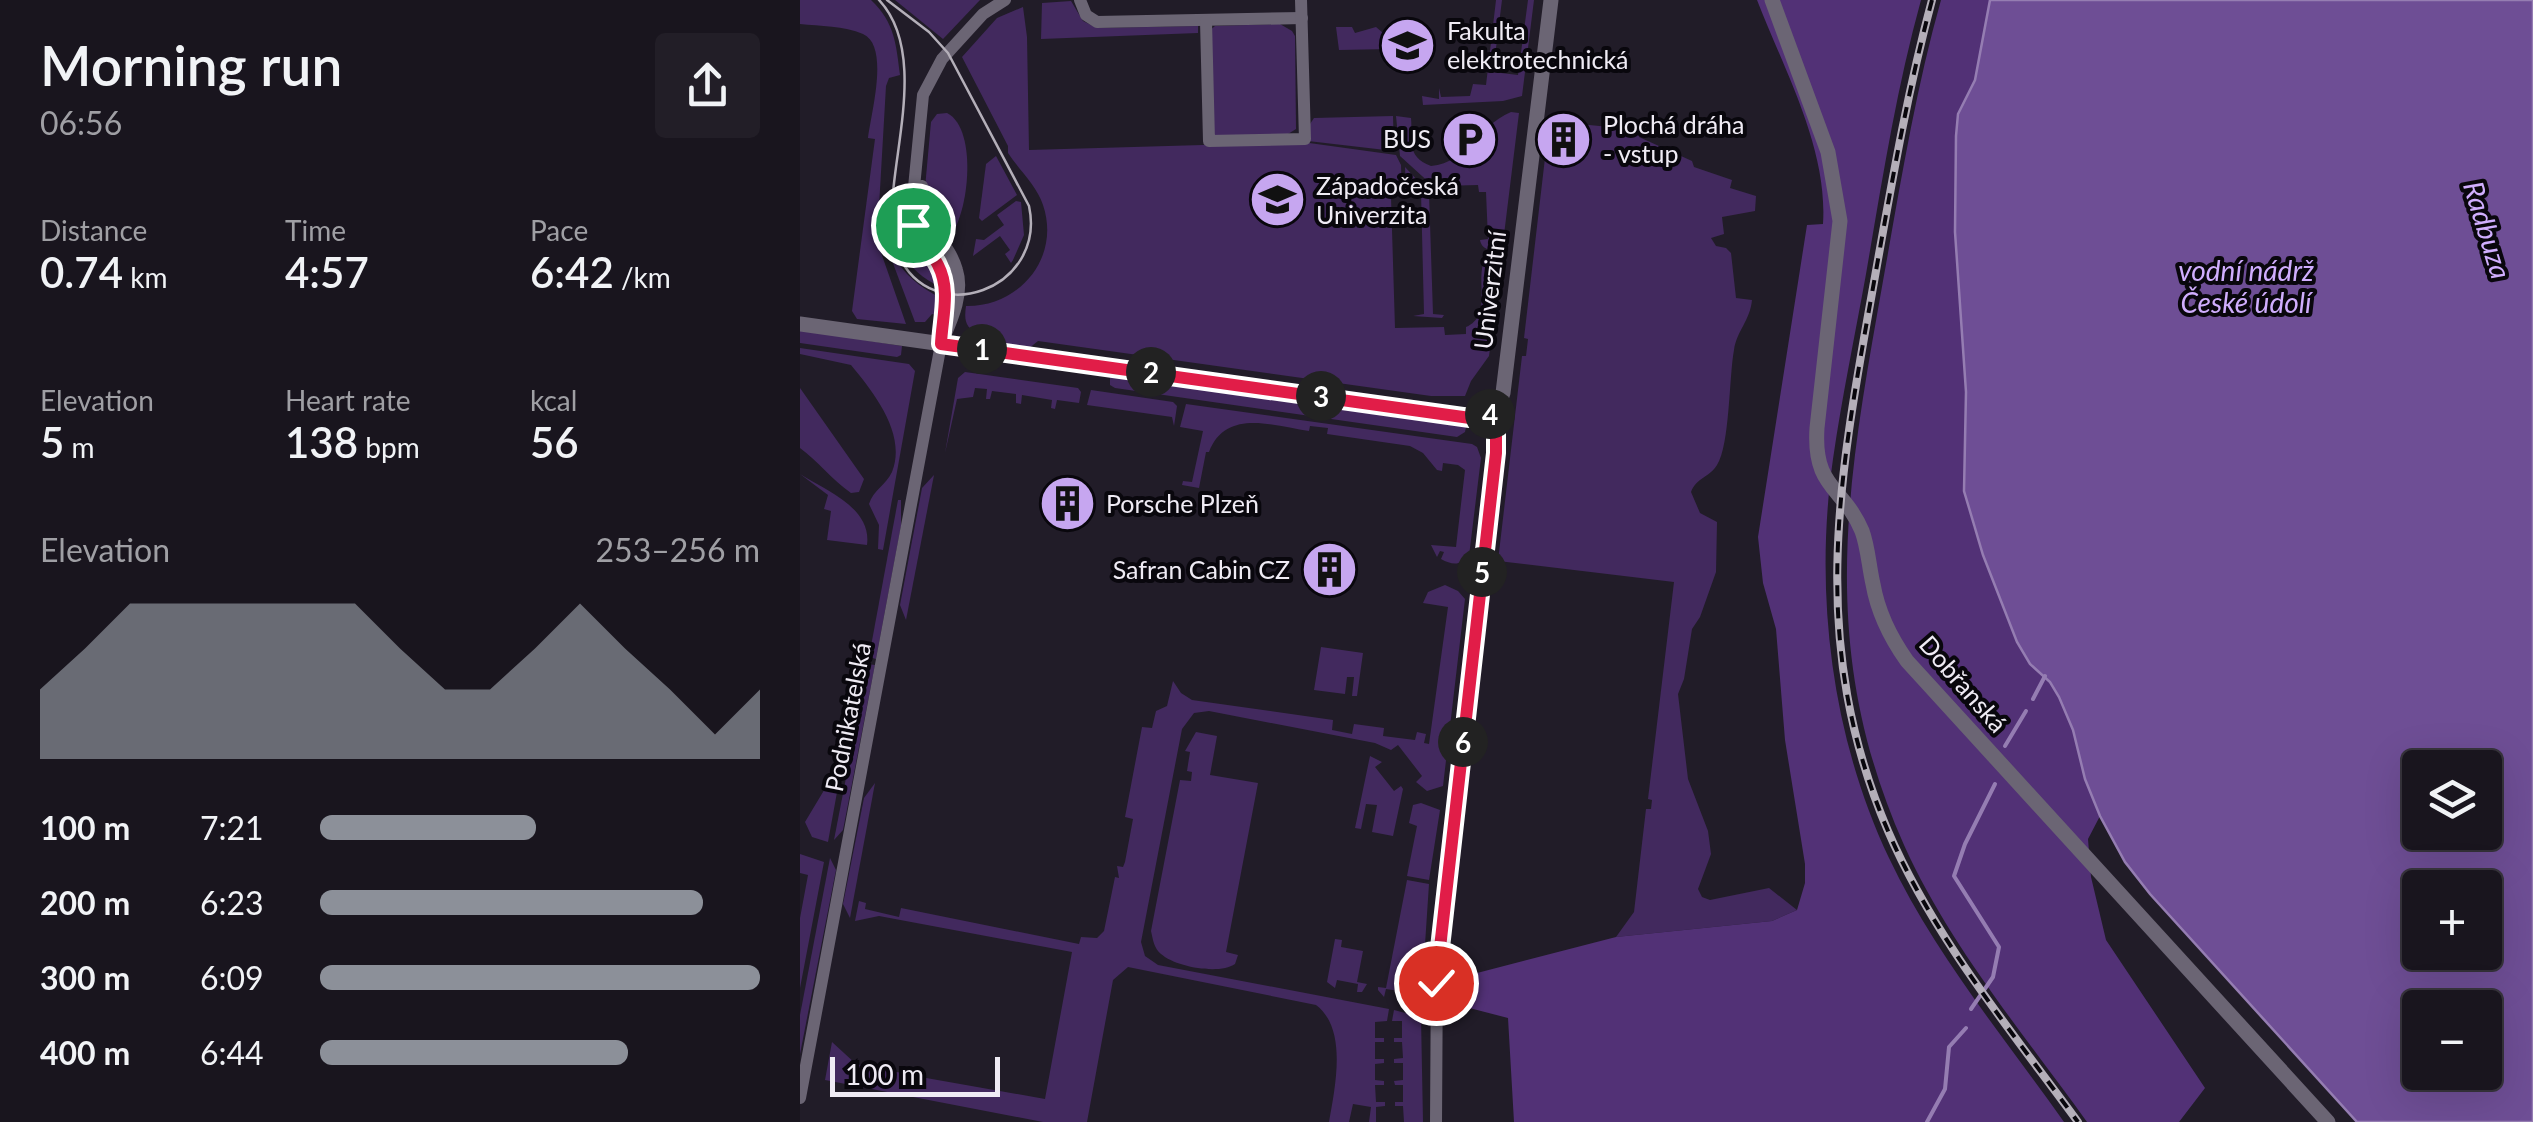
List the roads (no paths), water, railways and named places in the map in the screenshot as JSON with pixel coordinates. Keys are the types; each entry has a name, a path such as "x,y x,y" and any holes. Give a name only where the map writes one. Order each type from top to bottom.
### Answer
{"street":[{"name":"Podnikatelská","path":"800,1098 941,344 954,310 959,278 953,259 931,230 922,207 928,87 942,60 984,14 1005,0"},
{"path":"1080,0 1086,15 1096,22 1302,18"},
{"path":"1206,21 1209,141 1305,139 1302,0"},
{"name":"Univerzitní","path":"1436,1122 1437,961 1496,453 1496,410 1503,392 1551,0"},
{"name":"Dobřanská","path":"1772,0 1828,152 1840,221 1817,428 1818,461 1825,480 1860,526 1881,617 1892,640 1906,661 2328,1122"},
{"path":"800,324 1470,418 1484,417 1496,410"}],"water":[{"name":"vodní nádrž České údolí","path":"1990,0 2533,0 2533,1122 2357,1122 2125,862 2085,779 2073,730 2059,697 2050,682 2030,664 2017,642 1983,555 1964,491 1966,392 1955,232 1958,114 1975,80"}],"waterway":[{"path":"2033,699 2045,676"},
{"path":"2005,746 2026,711"},
{"path":"1971,1009 1993,977 1999,947 1954,876 1995,784"},
{"path":"1927,1122 1945,1089 1949,1047 1966,1028"}],"tram line":[{"path":"879,0 892,19 904,66 892,209 895,246 914,277 935,291 959,295 983,290 1004,278 1021,259 1030,235 1029,206 948,53 929,32 887,0"}],"railway":[{"path":"1932,0 1900,140 1850,423 1838,558 1839,625 1847,692 1863,761 1888,831 1907,870 1950,946 2078,1122"}],"place":[{"name":"Fakulta elektrotechnická","path":"1408,45"},
{"name":"BUS","path":"1470,139"},
{"name":"Plochá dráha - vstup","path":"1564,139"},
{"name":"Západočeská Univerzita","path":"1277,200"},
{"name":"Porsche Plzeň","path":"1067,504"},
{"name":"Safran Cabin CZ","path":"1329,570"}],"water label":[{"name":"Radbuza","path":"2487,230"}]}
